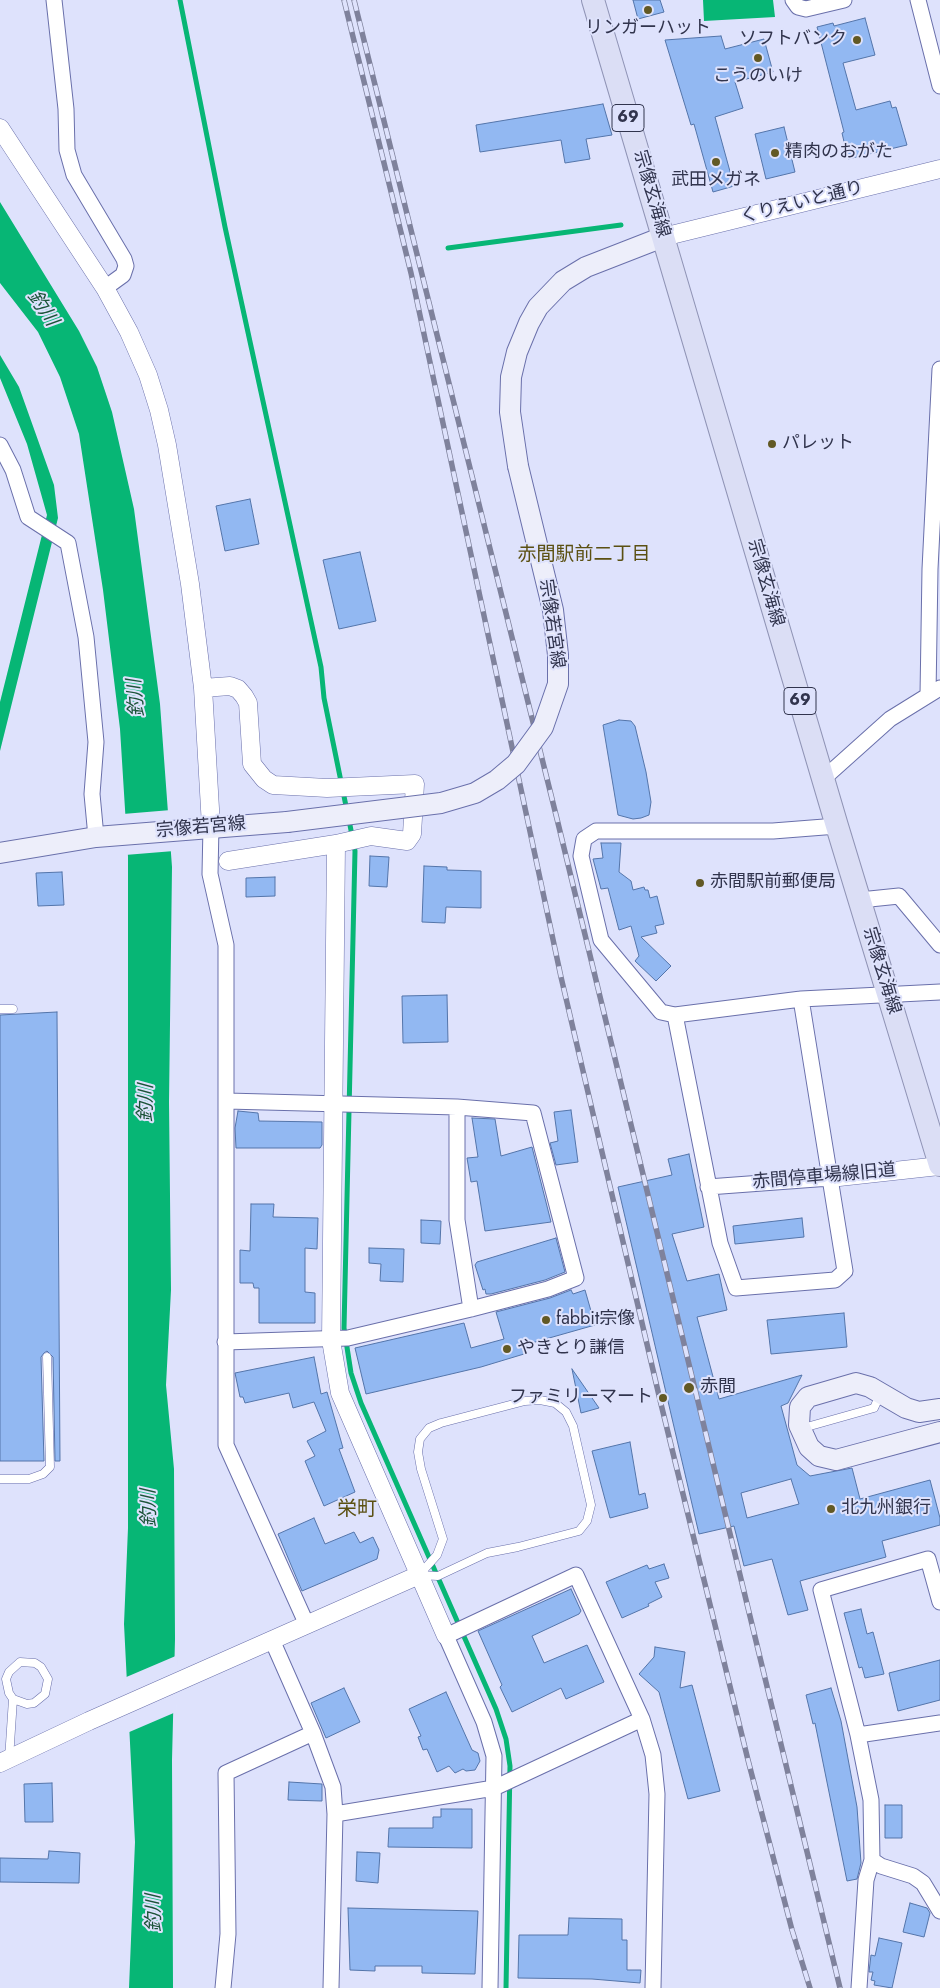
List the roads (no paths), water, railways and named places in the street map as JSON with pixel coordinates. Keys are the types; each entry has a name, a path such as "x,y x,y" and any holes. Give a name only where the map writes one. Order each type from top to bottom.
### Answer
{"main road":[{"name":"宗像玄海線","path":"593,0 823,779 940,1165"},
{"name":"宗像若宮線","path":"0,853 99,836 287,822 441,803 475,792 497,780 516,764 543,727 558,684 558,655 553,610 518,466 510,412 511,377 517,352 529,322 538,307 563,281 586,266 663,237"},
{"path":"940,1409 919,1412 856,1383 821,1391 808,1397 800,1406 800,1429 809,1448 819,1456 836,1460 940,1432"}],"street":[{"path":"54,0 66,109 67,150 74,175 124,259 126,266 123,275 105,288"},
{"path":"793,0 798,7 806,9 844,0"},
{"path":"918,0 940,86"},
{"path":"0,128 105,288 129,332 148,375 168,445 190,584 203,688 202,827 210,874 226,945 226,1445 308,1625"},
{"name":"くりえいと通り","path":"663,237 940,169"},
{"path":"823,779 890,719 934,692 930,569 940,370"},
{"path":"0,445 13,470 28,517 68,543 86,637 96,742 92,794 99,836"},
{"path":"203,688 230,686 238,689 244,696 248,703 252,764 264,779 273,785 327,788 415,784 412,834 407,840 370,836 336,844 228,861"},
{"path":"837,826 773,831 596,831 584,839 581,856 601,940 661,1012 675,1015 801,1000 940,992"},
{"path":"336,844 330,1340 340,1393 484,1722 494,1756 490,1988"},
{"path":"860,900 899,896 940,945"},
{"path":"675,1015 720,1243 736,1288 836,1280 845,1271 801,1000"},
{"path":"225,1342 348,1338 471,1309 548,1288 576,1278 533,1113 457,1107 227,1101"},
{"path":"457,1107 458,1220 471,1309"},
{"name":"赤間停車場線旧道","path":"708,1187 830,1178 940,1165"},
{"path":"859,1988 866,1880 872,1860 871,1800 858,1736 821,1590 928,1559 940,1602"},
{"path":"446,1636 576,1575 642,1719 653,1755 657,1794 653,1988"},
{"path":"5,1761 100,1716 419,1576"},
{"path":"272,1640 313,1733 333,1787 335,1814 331,1988"},
{"path":"335,1814 494,1788 642,1719"},
{"path":"858,1736 940,1723"},
{"path":"223,1988 228,1934 226,1773 313,1733"},
{"path":"872,1860 881,1866 913,1876 923,1883 940,1911"}],"lane":[{"path":"0,1009 12,1009"},
{"path":"0,1479 29,1479 43,1474 50,1467 47,1356"},
{"path":"800,1429 874,1408 881,1393"},
{"path":"540,1400 554,1403 566,1412 573,1426 592,1505 587,1521 578,1530 518,1547 487,1553 438,1576 419,1576 436,1555 443,1539 418,1452 420,1439 429,1428 440,1423 524,1401 540,1400"},
{"path":"5,1761 13,1699 6,1686 9,1672 20,1662 35,1663 41,1667 48,1679 45,1694 40,1699 27,1704 13,1699"}],"water":[{"path":"703,0 773,0 775,17 704,21"},
{"name":"釣川","path":"0,202 79,331 97,367 112,412 134,509 160,704 172,867 169,1102 171,1290 166,1385 174,1469 173,1988 129,1988 135,1842 124,1624 128,1528 128,857 120,729 103,590 79,434 60,377 38,332 0,283"},
{"path":"0,355 19,387 54,485 58,518 0,751 0,702 47,515 27,444 0,378"}],"waterway":[{"path":"180,0 225,227 321,667 324,698 347,811"},
{"path":"448,248 621,225"},
{"path":"349,820 355,851 344,1328 351,1373 361,1403 496,1709 506,1739 510,1766 506,1988"}],"railway":[{"path":"344,0 411,273 561,977 661,1404 748,1760 792,1930 810,1988"},
{"path":"354,0 557,819 840,1988"}],"place":[{"name":"リンガーハット","path":"648,10"},
{"name":"ソフトバンク","path":"857,40"},
{"name":"こうのいけ","path":"758,58"},
{"name":"精肉のおがた","path":"775,153"},
{"name":"武田メガネ","path":"716,162"},
{"name":"パレット","path":"772,444"},
{"name":"赤間駅前郵便局","path":"700,883"},
{"name":"fabbit宗像","path":"546,1320"},
{"name":"やきとり謙信","path":"507,1349"},
{"name":"赤間","path":"689,1388"},
{"name":"ファミリーマート","path":"663,1398"},
{"name":"北九州銀行","path":"831,1509"}],"district":[{"name":"赤間駅前二丁目","path":"584,555"},
{"name":"栄町","path":"357,1510"}]}
